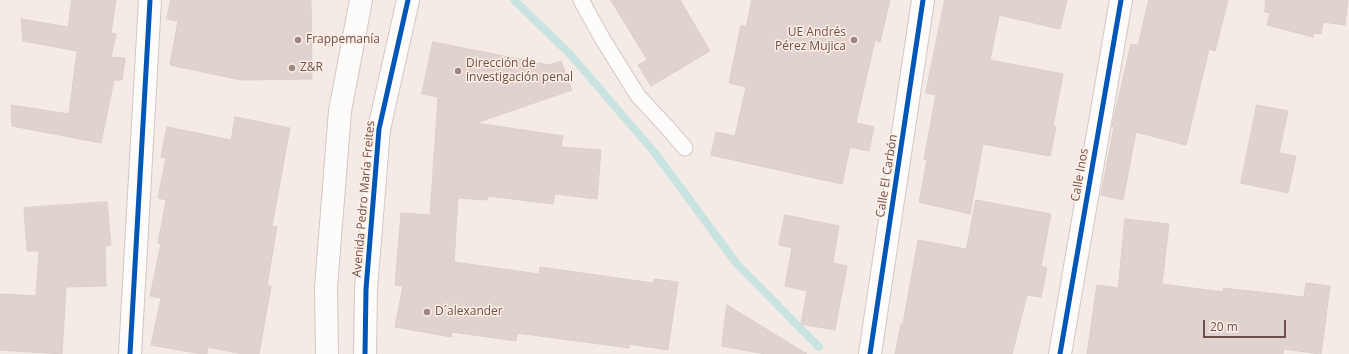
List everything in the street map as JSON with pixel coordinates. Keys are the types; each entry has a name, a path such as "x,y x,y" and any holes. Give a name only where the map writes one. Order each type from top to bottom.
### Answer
{"street":[{"path":"130,354 150,0"},
{"path":"327,354 326,287 340,111 361,0"},
{"name":"Avenida Pedro María Freites","path":"364,354 366,289 379,129 408,0"},
{"name":"Calle El Carbón","path":"870,354 923,0"},
{"name":"Calle Inos","path":"1060,354 1121,0"}],"lane":[{"path":"581,0 602,38 638,96 685,148"}],"building":[{"path":"72,0 116,0 111,33 116,34 111,57 125,58 122,80 114,80 101,143 12,126 11,105 69,114 77,51 23,41 21,19 68,27"},
{"path":"171,0 311,0 312,79 241,80 170,65 178,21 167,19"},
{"path":"611,0 680,0 710,51 651,86 638,65 647,60"},
{"path":"752,0 890,0 880,42 875,40 856,123 874,127 869,151 850,147 842,184 711,155 716,132 735,136 746,87 729,83 741,25 746,27"},
{"path":"945,0 1067,0 1060,29 999,15 990,60 1063,74 1053,126 1056,127 1050,156 983,144 970,214 919,202 927,160 924,159 936,95 926,93"},
{"path":"1149,0 1228,0 1215,51 1209,49 1186,145 1136,132 1123,200 1101,195 1114,126 1112,126 1131,44 1138,45"},
{"path":"1266,0 1348,0 1345,25 1323,22 1321,34 1314,33 1313,37 1267,25 1270,13 1265,12"},
{"path":"433,42 549,65 561,61 572,90 476,123 563,136 561,147 601,150 597,199 555,194 553,204 488,196 487,200 458,198 454,262 539,274 540,267 653,283 654,279 678,282 668,350 629,344 629,348 517,333 516,341 452,332 451,337 395,327 403,286 395,285 401,213 430,215 438,97 422,94"},
{"path":"1257,105 1288,111 1279,153 1296,156 1288,193 1241,183"},
{"path":"235,117 290,128 272,226 277,227 267,285 271,286 259,354 242,354 208,347 207,354 202,354 151,345 161,298 150,296 161,244 158,243 166,200 158,198 166,158 161,157 167,127 231,140"},
{"path":"976,200 1051,214 1041,266 1047,268 1041,297 1027,295 1012,354 895,354 901,324 903,324 918,240 966,249"},
{"path":"107,202 111,245 105,246 106,286 66,287 62,354 0,350 0,294 36,296 39,251 27,251 24,208"},
{"path":"785,215 839,226 833,263 847,266 835,330 801,324 807,291 785,286 792,248 779,245"},
{"path":"1125,219 1169,224 1162,284 1223,292 1223,288 1304,297 1306,283 1330,286 1321,354 1284,349 1283,354 1087,354 1097,285 1118,288"},
{"path":"727,305 807,354 765,354 722,346"}],"waterway":[{"path":"514,0 570,54 655,153 737,264 819,347"}],"cycle path":[{"path":"130,354 150,0"},
{"path":"365,354 366,289 379,129 408,0"},
{"path":"870,354 923,0"},
{"path":"1060,354 1121,0"}],"place":[{"name":"Frappemanía","path":"298,40"},
{"name":"UE Andrés Pérez Mujica","path":"854,40"},
{"name":"Z&R","path":"292,68"},
{"name":"Dirección de investigación penal","path":"458,71"},
{"name":"D´alexander","path":"427,312"}]}
